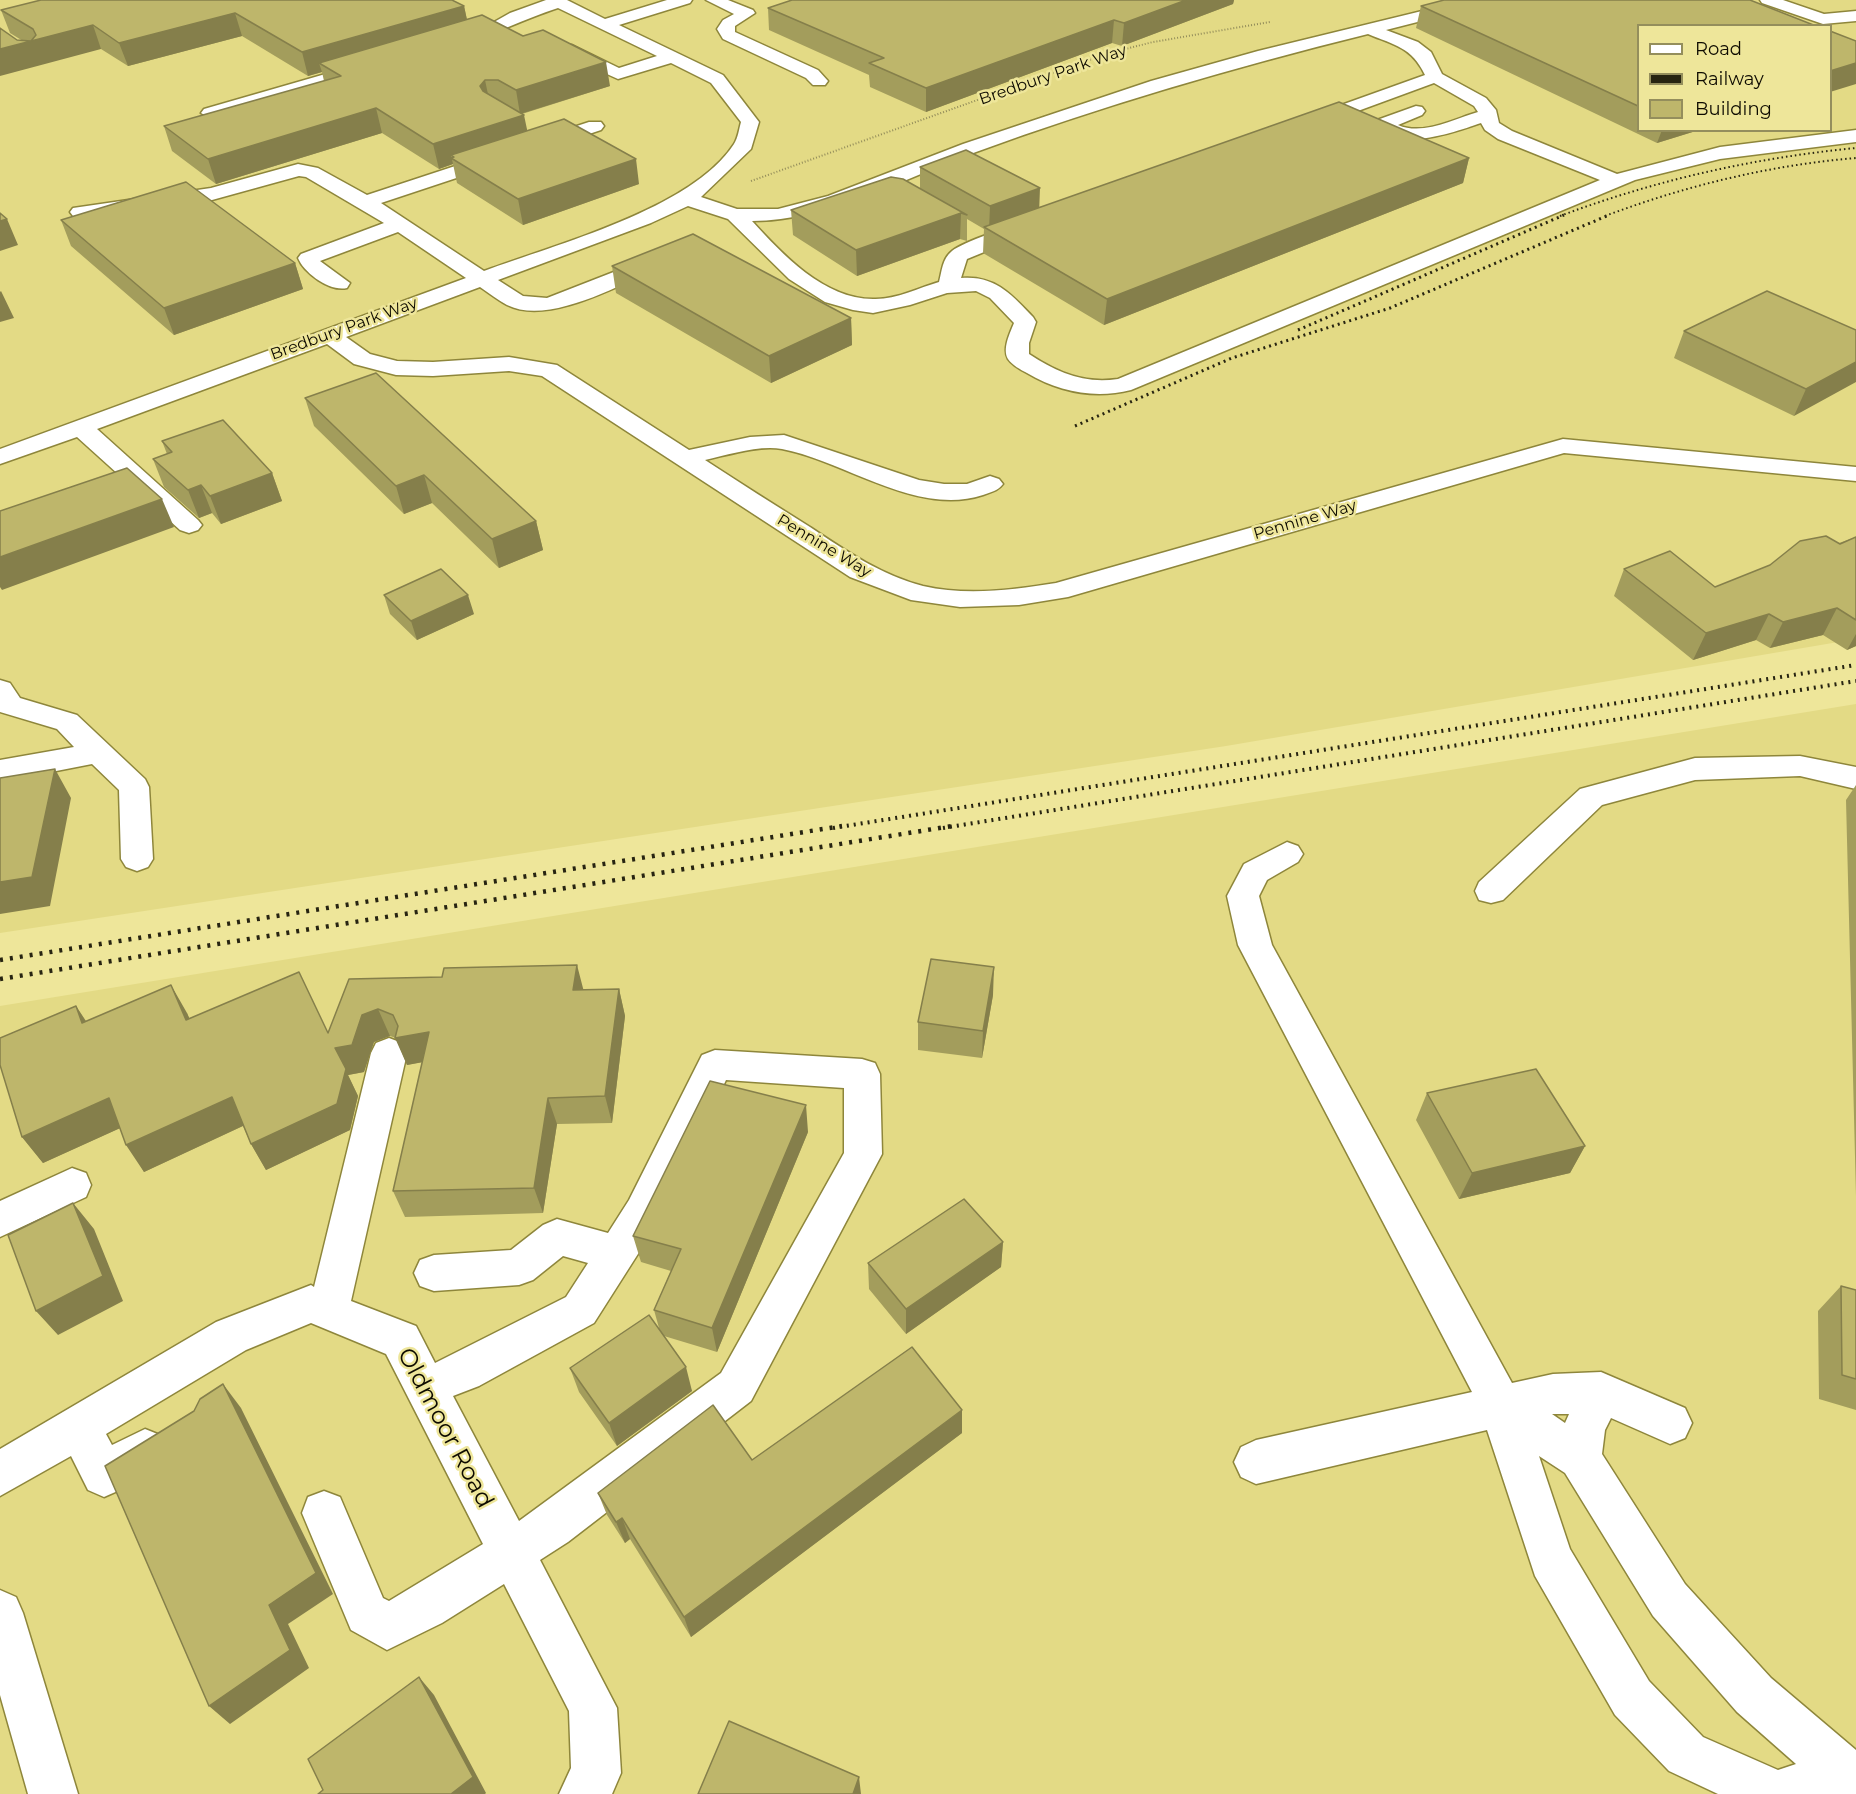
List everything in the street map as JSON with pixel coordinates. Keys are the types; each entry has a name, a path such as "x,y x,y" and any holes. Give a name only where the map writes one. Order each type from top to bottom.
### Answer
{"street":[{"path":"605,24 684,0"},
{"path":"714,0 747,13 729,23 725,29 729,36 812,74 819,81"},
{"path":"687,199 735,215 778,215 835,200 1093,105 1264,55 1486,0"},
{"path":"1768,0 1823,19 1856,16"},
{"path":"448,43 493,29 516,16 556,2"},
{"name":"Bredbury Park Way","path":"0,457 644,219 687,199 744,146 750,122 717,79 556,2"},
{"path":"1369,29 1412,46 1425,56 1435,77 1480,102 1487,110 1486,115 1491,126 1505,135 1616,180"},
{"path":"559,46 636,83"},
{"path":"618,74 673,57"},
{"path":"210,113 380,63"},
{"path":"1291,130 1435,77"},
{"path":"1416,111 1383,124 1392,130 1412,135 1427,134 1486,115"},
{"path":"366,202 595,126"},
{"path":"532,131 549,141"},
{"path":"735,215 780,263 831,295 849,302 873,306 897,303 949,287 975,284 992,290 1025,322 1018,343 1018,357 1075,387 1099,390 1123,385 1616,180 1652,168 1702,157 1856,136"},
{"path":"80,212 212,194 298,170 311,172 366,202 479,279 516,301 534,306 550,305 668,258"},
{"path":"863,189 904,196"},
{"path":"949,287 954,262 966,251 1040,223"},
{"path":"339,283 310,263 308,258 399,225"},
{"path":"968,231 988,242"},
{"name":"Pennine Way","path":"329,335 362,358 396,368 433,369 509,364 549,370 859,570 904,589 957,599 1002,599 1058,591 1563,446 1856,474"},
{"path":"80,428 189,525"},
{"path":"685,458 720,449 782,441 920,488 977,492 990,484"},
{"path":"5,698 67,722 134,787 137,859"},
{"path":"0,771 98,753"},
{"path":"1491,891 1591,797 1695,769 1800,766 1856,778"},
{"path":"1287,854 1255,872 1243,896 1255,945 1501,1405 1551,1560 1632,1698 1686,1754 1774,1794"},
{"path":"329,1310 389,1053"},
{"path":"324,1513 367,1614 387,1626 426,1607 552,1526 735,1387 863,1154 862,1074 715,1065 643,1212 579,1310 464,1372 426,1388"},
{"path":"0,1220 72,1185"},
{"path":"434,1273 519,1267 556,1237 617,1253"},
{"name":"Oldmoor Road","path":"0,1473 231,1336 311,1304 401,1340 592,1708 596,1773 584,1794"},
{"path":"1580,1458 1584,1429 1601,1392"},
{"path":"1256,1462 1553,1394 1601,1392 1670,1423"},
{"path":"1501,1405 1580,1458 1669,1600 1754,1695 1851,1775"},
{"path":"80,1426 104,1475 178,1428"},
{"path":"0,1613 54,1794"},
{"path":"1780,1794 1851,1775"}],"path":[{"name":"Bredbury Park Way","path":"751,181 1106,54 1194,34 1271,22 1279,23"}],"shaded area":[{"path":"0,0 1856,0 1856,639 1226,746 0,933"},
{"path":"1856,704 1856,1794 0,1794 0,1006"}],"building":[{"path":"41,0 452,0 464,6 302,52 235,13 119,43 93,25 31,41 36,35 33,29 1,10"},
{"path":"792,0 1186,0 1124,23 1114,20 926,88 869,63 884,58 768,8"},
{"path":"1444,0 1750,0 1811,24 1637,24 1637,106 1421,6"},
{"path":"482,15 523,36 543,30 606,62 516,90 498,80 485,80 480,86 483,91 524,115 433,144 376,108 208,159 164,126 341,76 319,63"},
{"path":"0,28 17,40 31,41 0,49"},
{"path":"1832,32 1856,41 1856,63 1832,70"},
{"path":"1339,102 1469,158 1107,299 984,227"},
{"path":"564,119 636,159 518,199 451,158 454,157 451,155"},
{"path":"966,150 1040,188 990,206 920,167"},
{"path":"891,177 903,179 967,215 961,213 856,250 791,210"},
{"path":"186,182 295,263 164,308 61,220"},
{"path":"0,213 7,219 0,221"},
{"path":"693,234 851,318 769,356 612,266"},
{"path":"1767,291 1856,330 1856,362 1806,389 1684,331"},
{"path":"376,373 536,521 492,539 424,475 396,486 305,398"},
{"path":"223,420 272,473 210,496 201,485 188,490 153,459 172,452 162,441"},
{"path":"127,468 162,499 0,557 0,511"},
{"path":"1826,536 1840,544 1856,537 1856,620 1837,608 1783,622 1769,614 1706,633 1624,569 1670,551 1715,587 1770,565 1800,541"},
{"path":"441,569 468,595 411,621 384,595"},
{"path":"55,769 32,877 0,882 0,778"},
{"path":"931,959 994,967 983,1031 918,1022"},
{"path":"577,965 573,990 619,989 605,1096 548,1098 534,1188 393,1191 429,1032 395,1038 398,1026 393,1015 378,1009 362,1015 352,1045 335,1048 346,1069 337,1104 251,1144 232,1097 126,1145 109,1098 22,1137 0,1065 0,1038 76,1006 82,1023 171,985 186,1020 299,972 328,1033 349,979 442,977 444,968"},
{"path":"1536,1069 1585,1146 1472,1173 1427,1093"},
{"path":"710,1081 806,1105 712,1328 654,1310 681,1249 633,1236"},
{"path":"964,1199 1003,1242 906,1309 868,1263"},
{"path":"73,1203 103,1276 36,1311 8,1235"},
{"path":"1841,1286 1856,1290 1856,1379 1842,1375"},
{"path":"649,1315 686,1367 609,1423 570,1368"},
{"path":"912,1347 962,1410 684,1617 622,1518 616,1522 598,1493 713,1405 752,1460"},
{"path":"223,1384 316,1573 269,1605 290,1650 209,1706 105,1466 194,1411 200,1399"},
{"path":"419,1677 473,1777 451,1794 318,1794 323,1790 308,1759"},
{"path":"729,1721 859,1777 853,1794 698,1794"}],"railway":[{"path":"1560,216 1632,192 1705,172 1742,164 1856,148"},
{"path":"1605,216 1666,195 1728,178 1792,166 1856,158"},
{"path":"1298,330 1564,215"},
{"path":"1075,426 1232,358 1390,308 1609,215"},
{"path":"833,828 1856,665"},
{"path":"943,828 1856,681"},
{"path":"0,960 842,826"},
{"path":"0,979 952,826"}]}
